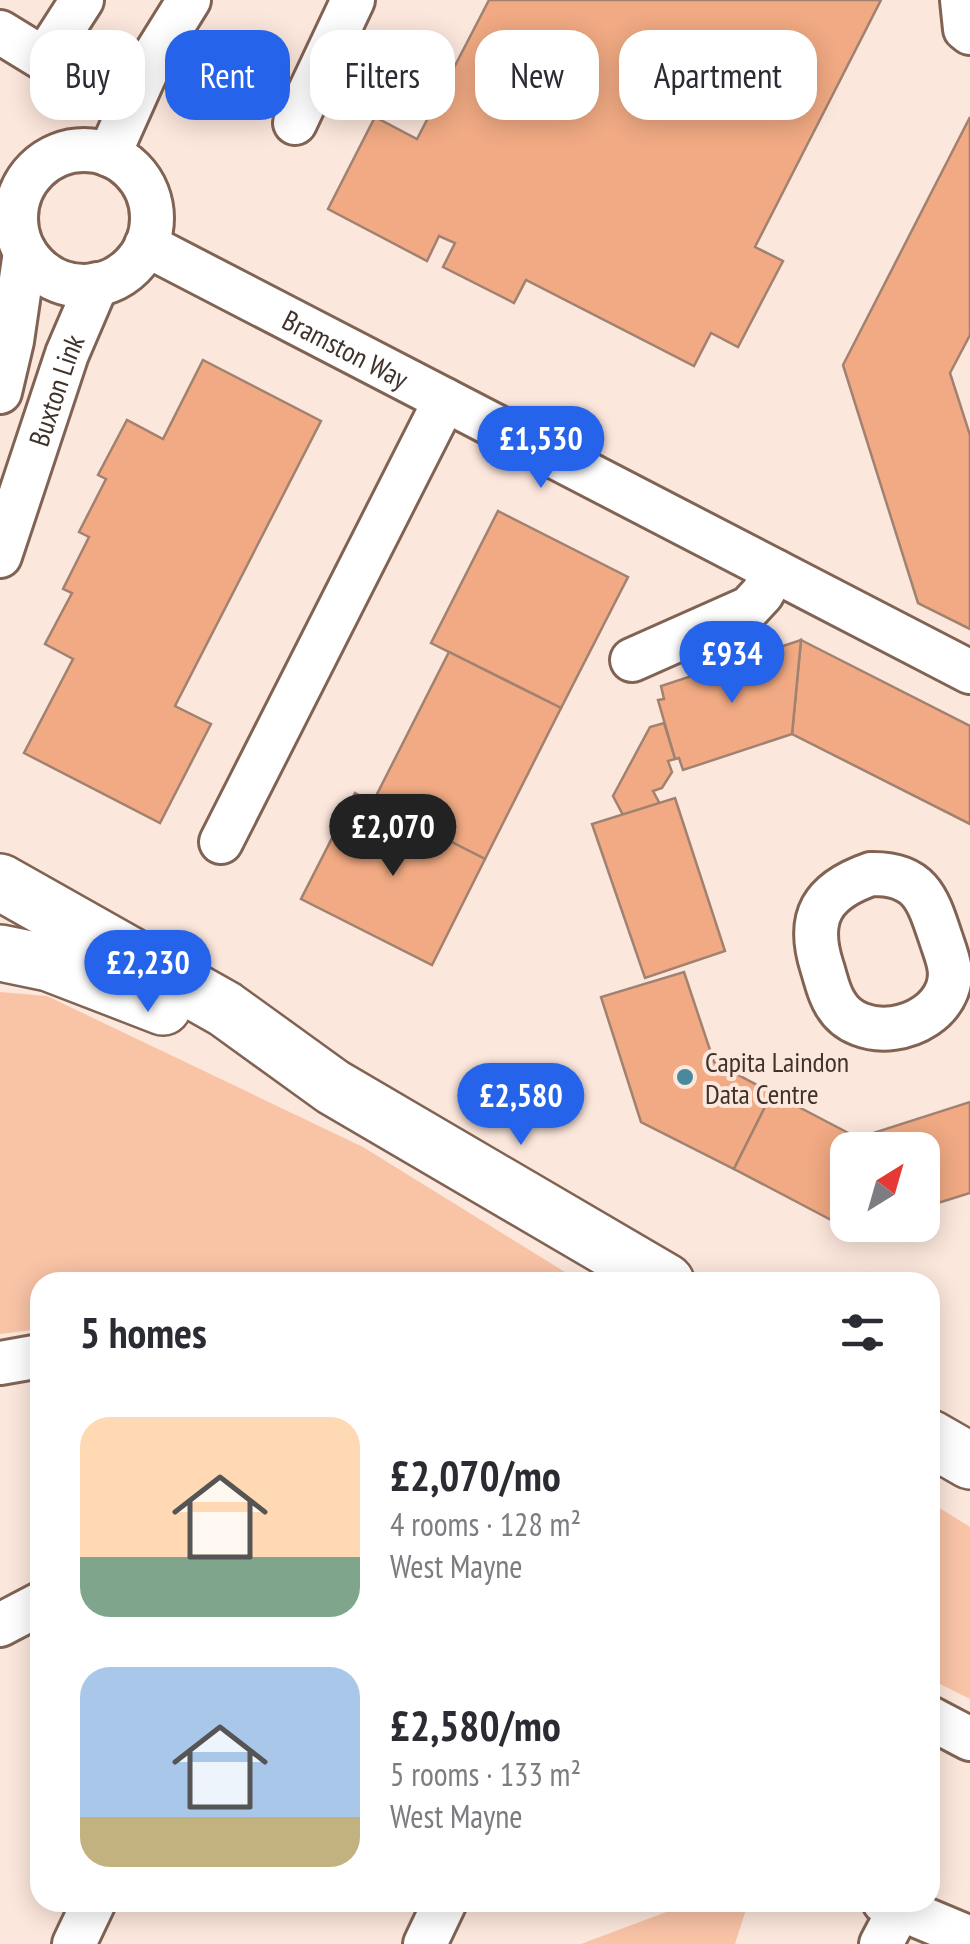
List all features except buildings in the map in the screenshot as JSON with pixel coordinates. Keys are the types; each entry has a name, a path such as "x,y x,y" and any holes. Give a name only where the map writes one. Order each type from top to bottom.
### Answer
{"main road":[{"path":"0,882 224,1009 334,1087 649,1272"},
{"path":"0,953 49,963 158,1005 334,1087"},
{"path":"940,1444 970,1461"}],"street":[{"path":"0,32 44,58 82,0"},
{"path":"109,155 151,62 189,0"},
{"path":"295,123 353,0"},
{"path":"962,0 965,29 970,32"},
{"path":"90,150 123,162 145,188 151,210 146,245 130,268 113,279 97,284 70,284 54,279 24,252 16,224 12,175 36,169 71,151 90,150"},
{"name":"Bramston Way","path":"146,245 970,672"},
{"name":"Buxton Link","path":"0,392 12,341 24,252"},
{"name":"Buxton Link","path":"0,556 67,354 97,284"},
{"path":"221,842 445,400"},
{"path":"632,660 750,608 775,571"},
{"path":"0,1362 30,1358"},
{"path":"0,1624 30,1609"},
{"path":"940,1723 970,1739"},
{"path":"74,1944 89,1912"},
{"path":"425,1944 440,1912"},
{"path":"888,1919 970,1938"}],"shaded area":[{"path":"0,992 47,996 363,1147 565,1272 30,1272 30,1330 0,1334"},
{"path":"940,1508 970,1527 970,1699 940,1684"},
{"path":"666,1912 745,1912 735,1944 581,1944"}],"place":[{"name":"Capita Laindon Data Centre","path":"685,1077"}]}
